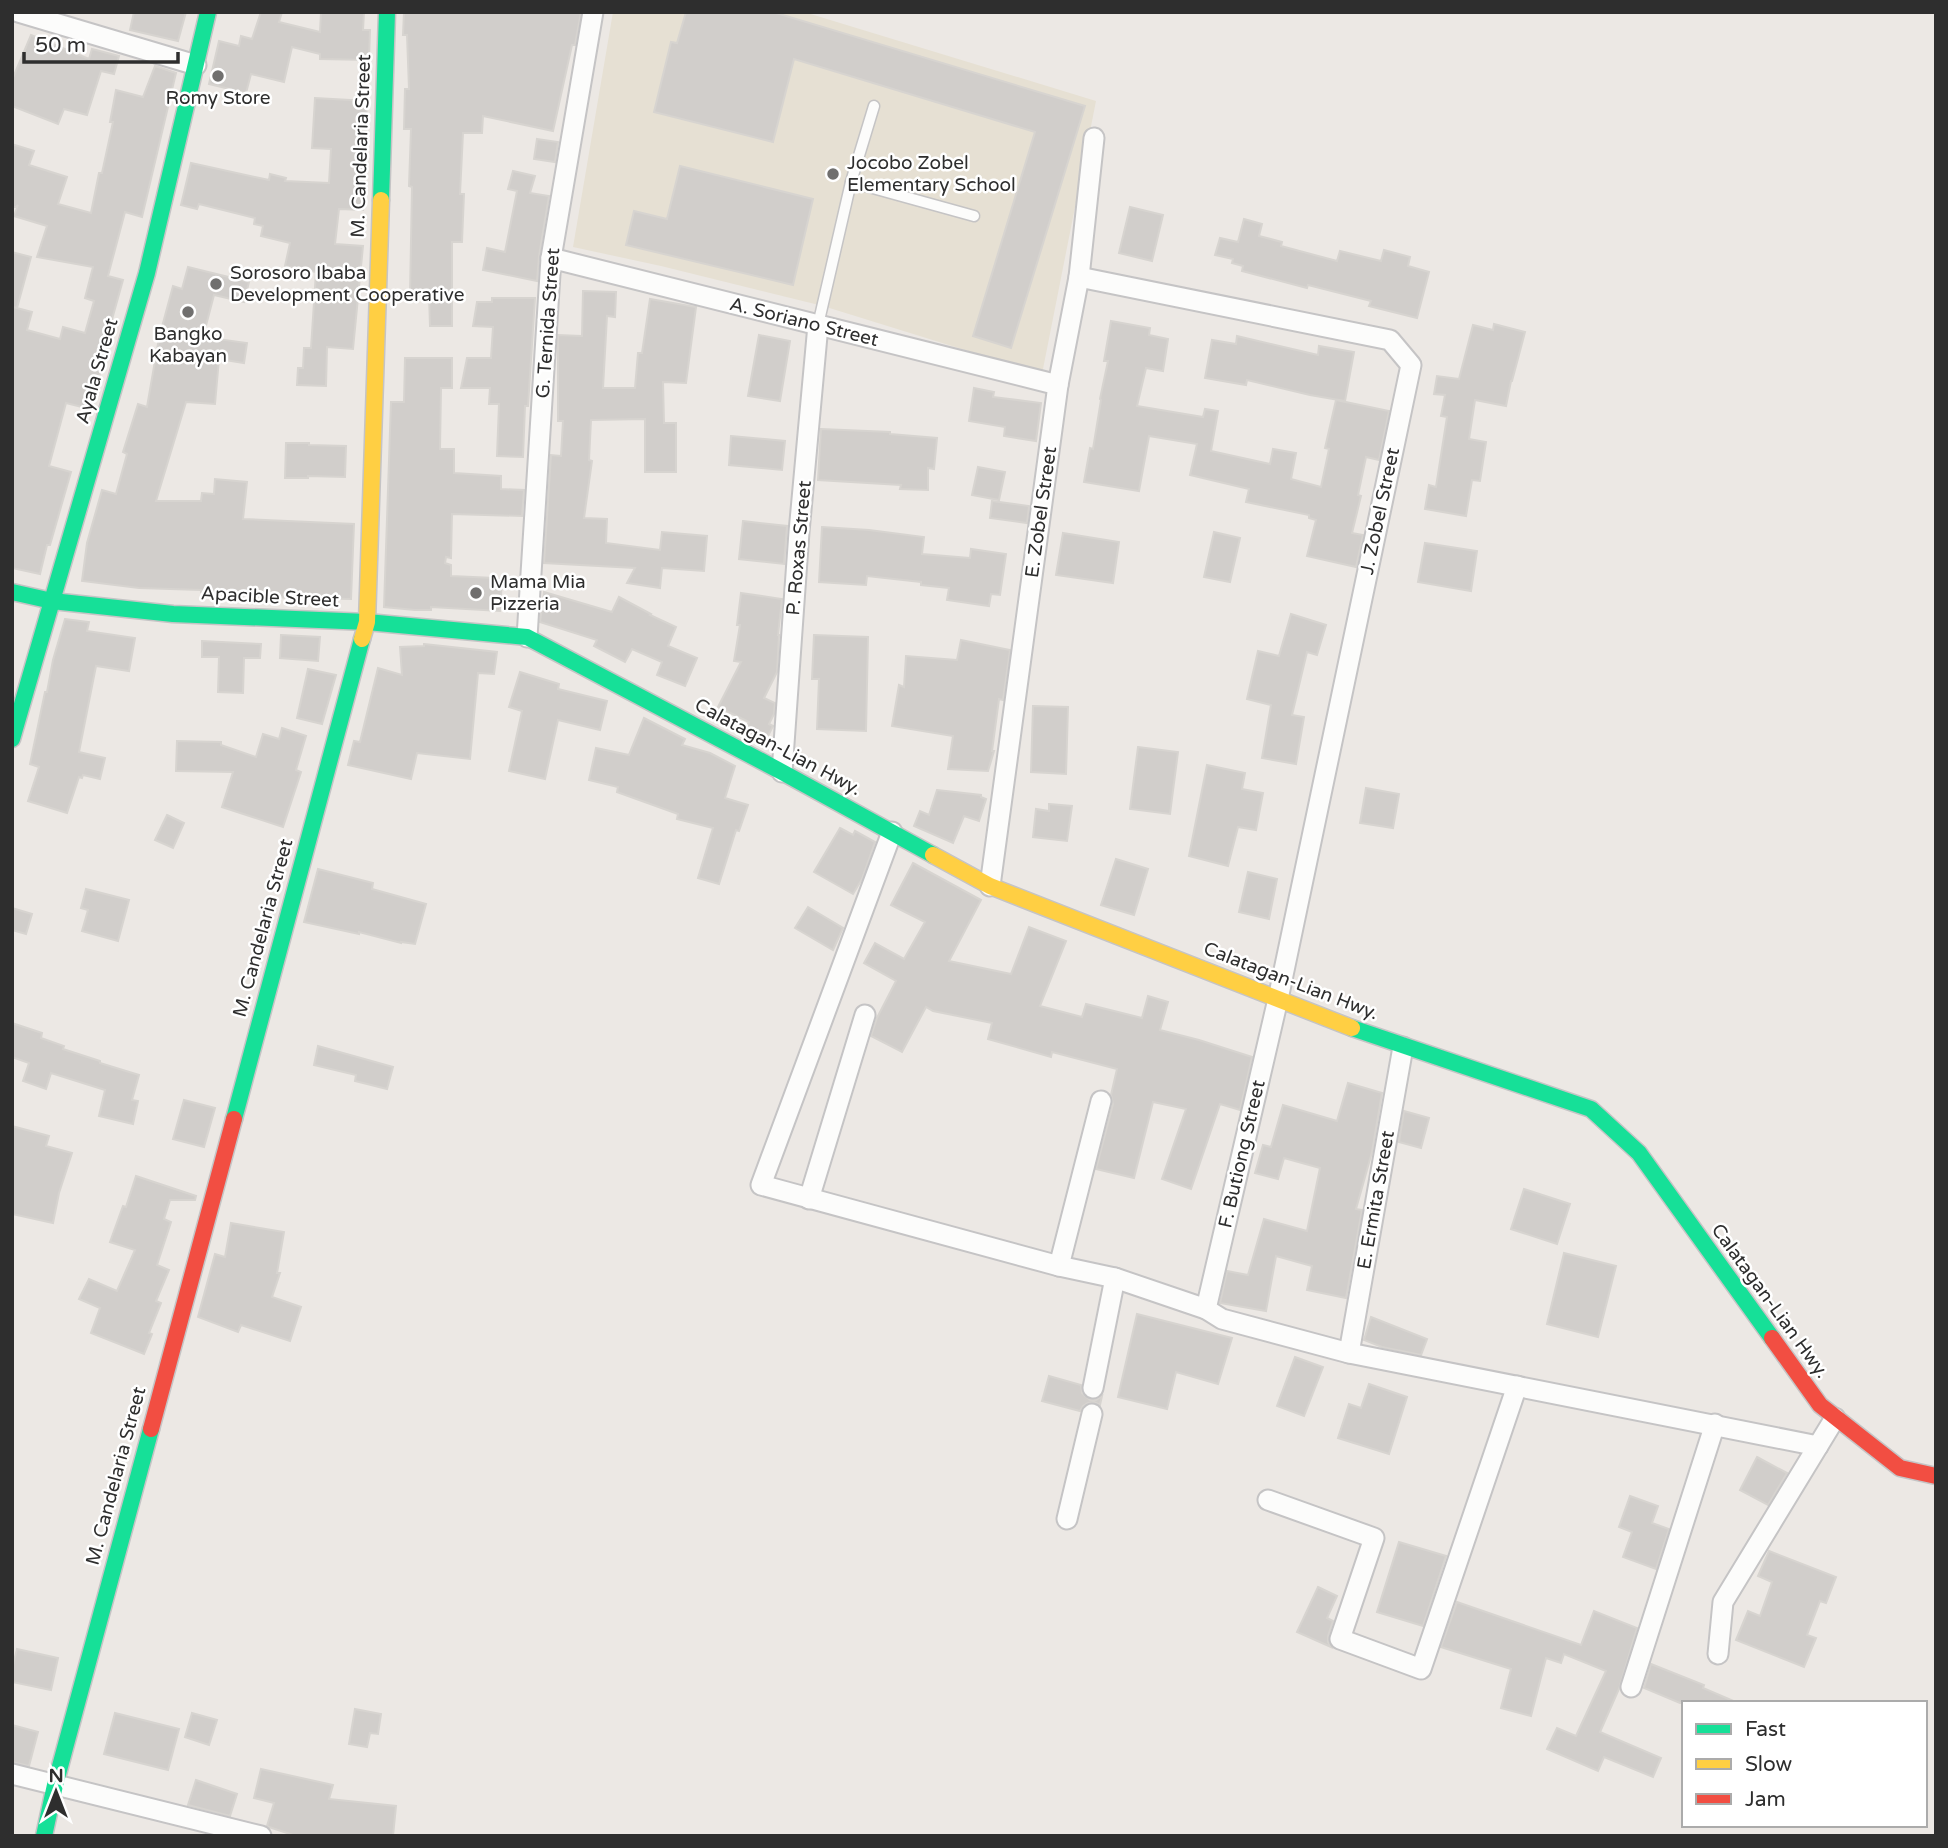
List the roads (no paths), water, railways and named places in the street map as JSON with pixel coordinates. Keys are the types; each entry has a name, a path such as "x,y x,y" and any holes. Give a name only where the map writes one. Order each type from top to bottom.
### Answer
{"main road":[{"name":"Ayala Street","path":"12,738 147,273 208,12"},
{"name":"M. Candelaria Street","path":"44,1836 55,1785 367,622 387,12"},
{"name":"Apacible Street","path":"12,592 52,601 173,614 367,622 527,637"},
{"name":"Calatagan-Lian Hwy.","path":"527,637 990,886 1328,1020 1591,1109 1639,1153 1820,1405 1900,1468 1936,1476"}],"street":[{"path":"18,12 196,65"},
{"name":"G. Ternida Street","path":"527,637 551,258 593,12"},
{"name":"E. Zobel Street","path":"990,886 1058,386 1079,276 1094,138"},
{"name":"A. Soriano Street","path":"551,258 1058,386"},
{"name":"J. Zobel Street","path":"1079,276 1390,340 1411,365 1279,999"},
{"name":"P. Roxas Street","path":"782,772 799,532 818,325"},
{"path":"892,832 761,1185 1059,1266 1115,1278 1206,1309 1222,1319 1349,1353 1818,1446"},
{"name":"F. Butiong Street","path":"1206,1309 1279,999"},
{"path":"809,1199 865,1016"},
{"name":"E. Ermita Street","path":"1349,1353 1404,1047"},
{"path":"1059,1266 1101,1101"},
{"path":"1093,1388 1115,1278"},
{"path":"1268,1500 1374,1538 1340,1639 1421,1669 1517,1386"},
{"path":"1067,1519 1092,1414"},
{"path":"1718,1654 1723,1602 1835,1418"},
{"path":"1631,1687 1715,1424"},
{"path":"12,1774 261,1836"}],"lane":[{"path":"818,325 851,182 874,106"},
{"path":"851,182 974,216"}],"place":[{"name":"Romy Store","path":"218,76"},
{"name":"Jocobo Zobel Elementary School","path":"833,174"},
{"name":"Sorosoro Ibaba Development Cooperative","path":"216,284"},
{"name":"Bangko Kabayan","path":"188,312"},
{"name":"Mama Mia Pizzeria","path":"476,593"}]}
